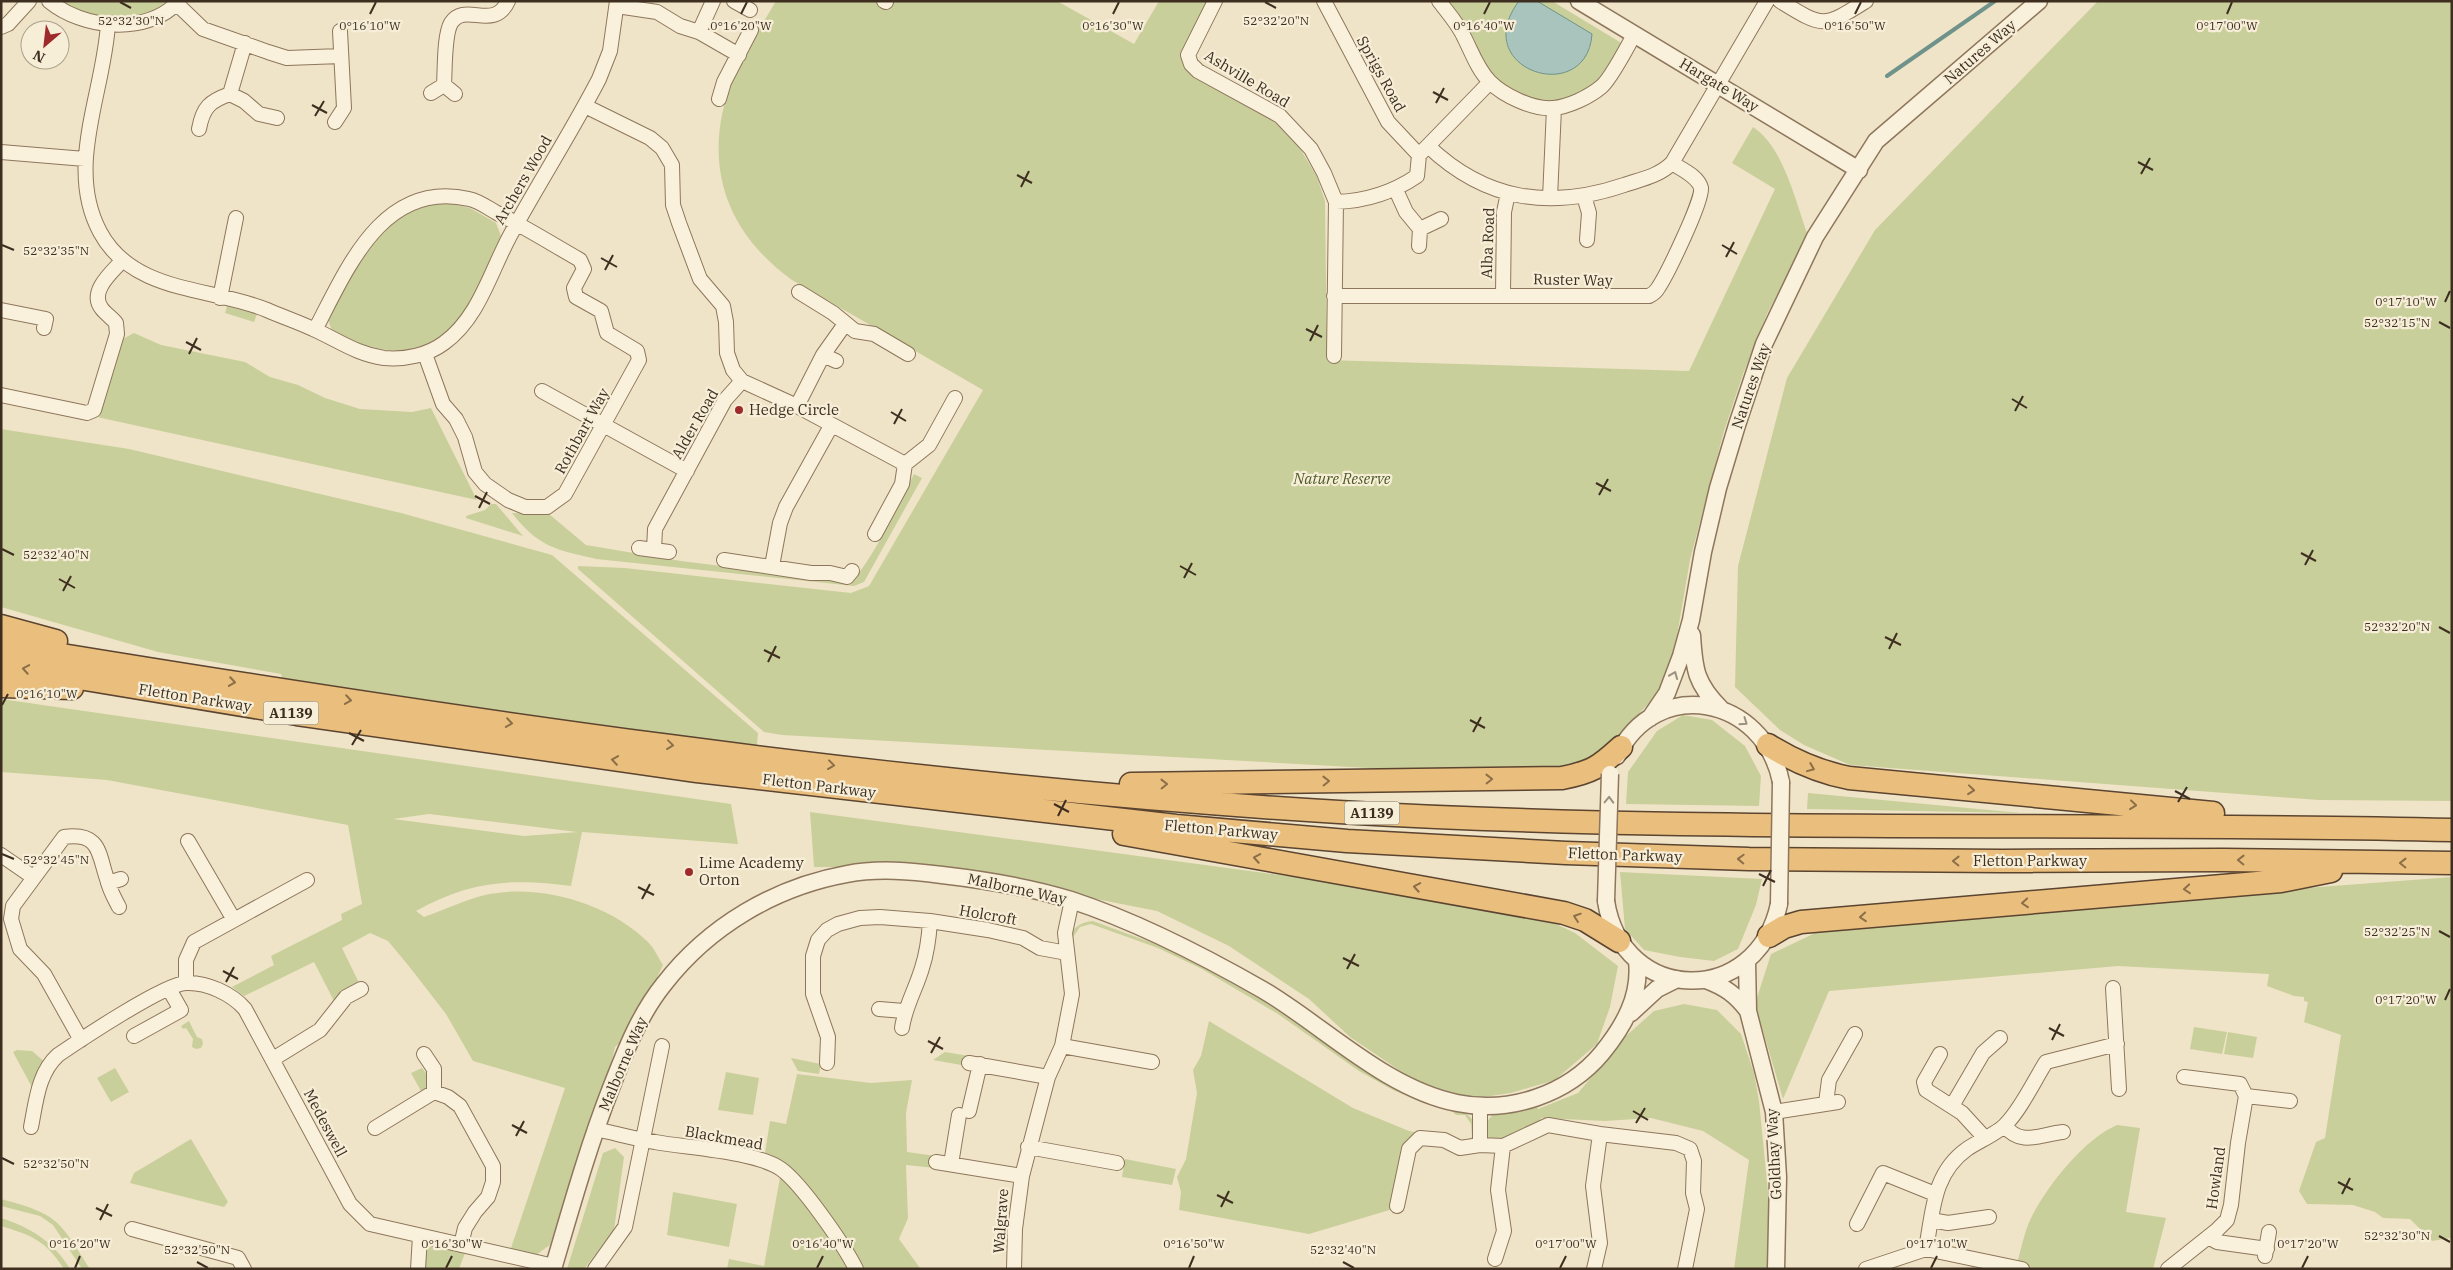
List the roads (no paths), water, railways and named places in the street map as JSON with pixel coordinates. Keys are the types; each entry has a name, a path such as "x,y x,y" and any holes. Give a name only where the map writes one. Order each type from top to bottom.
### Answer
{"highway":[{"path":"1,626 184,675"},
{"name":"Fletton Parkway","path":"1,645 184,675 628,740 1010,786 1276,808 1567,821 1759,826 2222,826 2452,830"},
{"name":"Fletton Parkway","path":"1,665 297,714 625,761 1176,826 1337,840 1566,853 1778,859 1992,861 2223,860 2452,863"},
{"path":"1,686 143,689"},
{"path":"1768,745 1796,762 1824,774 1848,778 2373,829"},
{"path":"1010,786 1562,778 1585,773 1599,767 1621,747"},
{"path":"926,798 1564,913 1584,920 1619,941"},
{"path":"1769,936 1784,927 1801,922 2281,880 2374,862"}],"street":[{"path":"1,27 8,24 29,1"},
{"path":"49,1 61,10 86,21 108,24 132,23 158,16 178,2 203,29 287,58 341,56"},
{"path":"431,93 450,90 448,30 452,21 462,14 494,16 504,10 508,1"},
{"path":"699,32 713,1"},
{"path":"734,1 750,10"},
{"name":"Ashville Road","path":"1215,1 1188,55 1191,64 1198,71 1280,116 1311,149 1324,173 1336,202 1334,356"},
{"name":"Sprigs Road","path":"1324,1 1388,122 1423,150 1472,180 1508,193 1572,199 1605,192 1662,173 1672,163 1767,1"},
{"path":"1439,1 1465,38 1473,57 1490,82 1509,95 1534,106 1554,108 1586,97 1603,86 1634,35"},
{"path":"1780,1 1816,22 1835,20 1866,1"},
{"name":"Natures Way","path":"1650,718 1667,693 1675,674 1691,620 1703,552 1718,488 1764,344 1815,237 1876,141 2039,1"},
{"path":"617,3 657,12 680,26 699,32 738,55"},
{"name":"Archers Wood","path":"425,354 444,344 462,328 481,298 499,255 599,79 610,51 617,3"},
{"name":"Hargate Way","path":"1589,4 1634,35 1859,170"},
{"path":"108,24 106,45 85,159 86,188 90,206 100,232 122,261 150,276 220,298 264,309 315,330 335,342 384,358 425,354"},
{"path":"719,99 724,82 752,30"},
{"path":"335,122 349,110 341,56 340,32"},
{"path":"230,94 245,43"},
{"path":"1336,202 1356,201 1396,190 1417,176 1423,150 1490,82"},
{"path":"199,129 201,115 214,100 230,94 244,101 258,114 276,118"},
{"path":"585,106 650,138 662,148 672,165 673,206 700,279 723,306 726,322 727,353 733,370 742,381 797,406 831,426 905,464"},
{"path":"1550,198 1554,108"},
{"path":"1,152 85,159"},
{"name":"Ruster Way","path":"1334,296 1650,296 1657,290 1699,201 1701,187 1694,176 1672,163"},
{"path":"1396,190 1406,212 1420,229 1419,246"},
{"name":"Alba Road","path":"1503,295 1504,212 1508,193"},
{"path":"1584,196 1588,213 1587,240"},
{"path":"315,330 347,266 387,217 406,206 431,197 471,200 517,223"},
{"path":"220,298 236,218"},
{"path":"1420,229 1440,219"},
{"name":"Rothbart Way","path":"425,354 443,404 456,419 465,437 475,472 485,484 508,500 525,507 548,507 565,494 639,360 637,351 607,333 601,311 576,297 574,288 584,269 580,260 517,223"},
{"path":"1,395 87,413 94,410 117,334 116,323 101,308 97,299 101,286 122,261"},
{"path":"799,292 833,313 855,331 874,334 908,354"},
{"path":"1,310 46,319 44,328"},
{"path":"797,406 830,358 845,324"},
{"name":"Alder Road","path":"669,552 647,549 655,530 725,400 742,381"},
{"path":"542,391 687,471"},
{"path":"876,534 902,484 905,464 929,445 955,398"},
{"path":"772,566 780,523 786,507 831,426"},
{"path":"724,560 846,577 852,571"},
{"name":"Natures Way","path":"1691,620 1695,674 1706,694 1722,710"},
{"path":"1707,706 1722,710 1748,723 1768,745 1774,757 1781,782 1779,904 1769,936 1747,962 1734,970 1706,980 1677,979 1656,973 1637,961 1619,941 1612,928 1606,901 1610,774 1621,747 1629,736 1650,718 1678,707 1707,706"},
{"path":"82,1040 44,974 20,949 12,919 13,906 64,837 78,835 92,842 100,852 114,881 119,907"},
{"path":"188,841 234,920"},
{"path":"1,855 34,877"},
{"name":"Malborne Way","path":"553,1267 596,1129 640,1019 663,984 688,957 737,916 762,902 802,885 850,873 891,870 981,879 1072,900 1160,937 1229,971 1299,1013 1359,1056 1414,1088 1459,1104 1501,1105 1543,1096 1563,1087 1579,1077 1593,1064 1626,1018 1657,989 1677,979"},
{"path":"186,983 186,960 194,942 307,880"},
{"name":"Walgrave","path":"1014,1269 1015,1229 1028,1147 1048,1077 1062,1046 1072,994 1065,933 1072,900"},
{"name":"Holcroft","path":"827,1063 828,1037 814,994 812,977 813,956 818,940 827,930 838,924 860,918 930,921 988,930 1023,938 1040,948 1067,953"},
{"path":"902,1028 904,1011 922,969 930,921"},
{"name":"Malborne Way","path":"1626,1018 1635,998 1639,979 1637,961"},
{"name":"Goldhay Way","path":"1747,962 1748,1011 1774,1112 1778,1177 1776,1269"},
{"name":"Goldhay Way","path":"1706,980 1723,986 1737,997 1748,1011"},
{"name":"Medeswell","path":"31,1127 41,1080 52,1061 82,1040 169,988 186,983 206,986 231,996 246,1009 350,1204 370,1224 553,1267"},
{"path":"134,1036 181,1010 169,988"},
{"path":"2113,988 2119,1089"},
{"path":"273,1059 320,1030 346,998 361,989"},
{"path":"879,1009 904,1011"},
{"path":"1774,1112 1832,1103 1829,1080 1855,1034"},
{"path":"1952,1106 1983,1053 2000,1038"},
{"path":"1926,1249 1934,1194 1944,1171 1962,1152 2005,1126 2046,1062 2117,1044"},
{"path":"595,1269 625,1227 662,1046"},
{"path":"1062,1046 1152,1062"},
{"path":"424,1054 434,1070 434,1092"},
{"path":"1940,1054 1924,1082 1926,1090 1952,1106 1972,1122 1984,1137"},
{"path":"952,1164 974,1063 1048,1077"},
{"path":"2184,1077 2240,1084 2246,1096 2290,1101"},
{"path":"375,1128 434,1092"},
{"path":"434,1092 448,1097 460,1106 493,1166 493,1182 488,1198 474,1212 465,1228 460,1245"},
{"name":"Howland","path":"2168,1269 2227,1220 2231,1205 2238,1143 2246,1096"},
{"path":"1480,1105 1480,1145"},
{"path":"1397,1206 1409,1149 1420,1138 1444,1140 1460,1148 1480,1145 1503,1146 1548,1125 1600,1134 1676,1143 1690,1149 1694,1161 1693,1193 1697,1209 1685,1269"},
{"path":"2005,1126 2014,1136 2025,1139 2063,1132"},
{"name":"Blackmead","path":"596,1129 642,1140 745,1157 767,1162 780,1168 792,1179 848,1252 856,1269"},
{"path":"1594,1269 1600,1243 1593,1186 1600,1134"},
{"path":"1496,1259 1504,1231 1498,1190 1503,1146"},
{"path":"1028,1147 1117,1163"},
{"name":"Walgrave","path":"936,1162 1022,1176"},
{"path":"1857,1224 1883,1173 1934,1194"},
{"path":"1931,1220 1948,1223 1989,1217"},
{"path":"132,1229 238,1258 244,1269"},
{"path":"2208,1237 2217,1242 2266,1253 2269,1232"},
{"path":"418,1269 420,1236"},
{"path":"1869,1268 1908,1253 1926,1249 2022,1269"}],"water":[{"path":"1519,1 1537,1 1592,34 1585,57 1571,70 1553,74 1534,71 1518,61 1508,46 1507,25"}],"waterway":[{"path":"1887,76 1995,1"}],"place":[{"name":"Hedge Circle","path":"739,410"},
{"name":"Lime Academy Orton","path":"689,872"}],"park label":[{"name":"Nature Reserve","path":"1342,479"}]}
